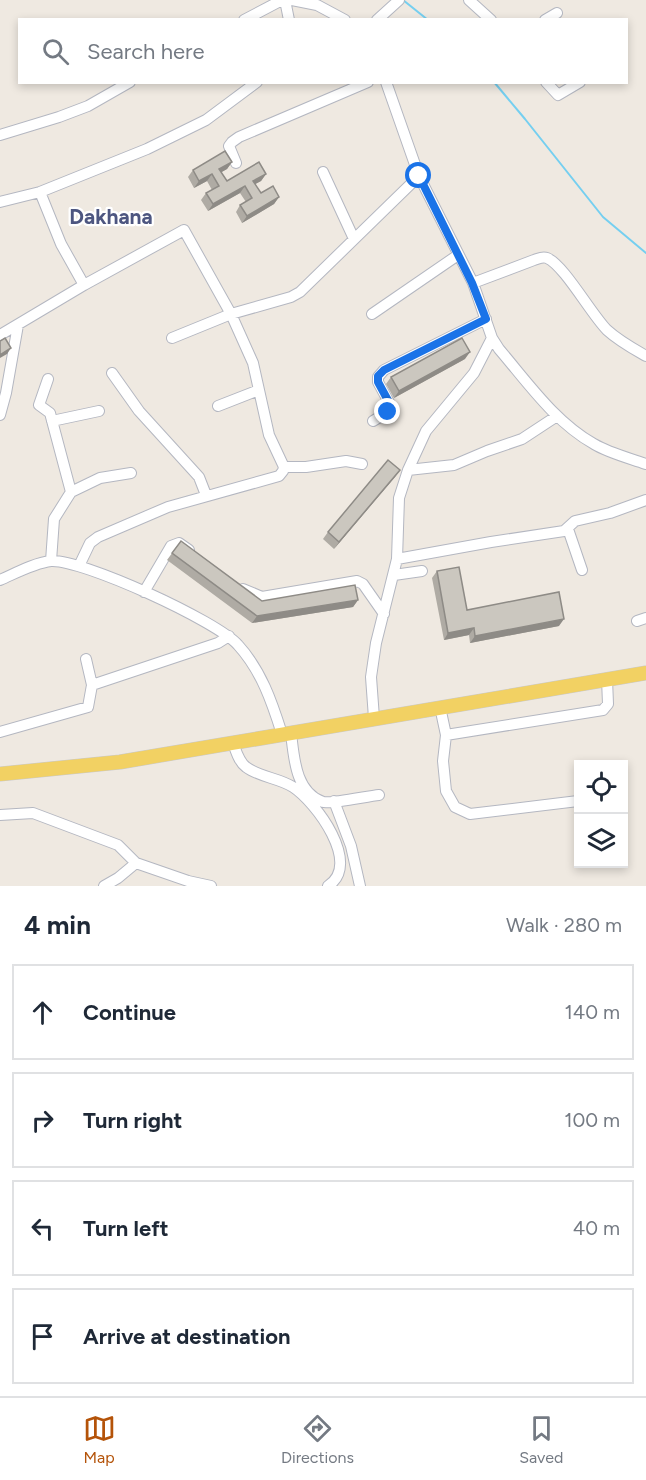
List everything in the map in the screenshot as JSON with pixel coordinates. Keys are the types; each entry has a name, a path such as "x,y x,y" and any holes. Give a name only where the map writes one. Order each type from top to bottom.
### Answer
{"main road":[{"path":"0,774 120,762 374,717 646,674"}],"street":[{"path":"248,18 284,0 288,18"},
{"path":"292,0 317,5 341,18"},
{"path":"469,0 489,18"},
{"path":"378,18 397,3"},
{"path":"548,18 557,13"},
{"path":"0,135 88,106 126,84"},
{"path":"0,202 40,192 147,149 196,125 254,84"},
{"path":"236,163 230,146 239,137 363,84"},
{"path":"387,84 419,176 472,283 492,338 499,349 557,416 595,446 646,464"},
{"path":"548,84 558,95 577,84"},
{"path":"323,172 354,239"},
{"path":"172,338 231,314 291,297 300,292 419,176"},
{"path":"40,192 61,244 84,285"},
{"path":"0,335 184,230 231,314 253,363 269,435 284,467"},
{"path":"372,314 458,255"},
{"path":"472,283 543,257 549,259 608,330 626,345 646,356"},
{"path":"373,421 388,412 391,406 378,382 378,376 384,370 486,319"},
{"path":"0,415 18,325"},
{"path":"374,717 371,677 376,643 397,559 399,498 408,470 426,431 474,373 492,338"},
{"path":"112,373 139,411 199,477 206,495"},
{"path":"48,379 39,405 48,411 52,421 70,492"},
{"path":"218,406 259,390"},
{"path":"52,421 99,411"},
{"path":"408,470 461,463 522,439 557,416"},
{"path":"284,467 345,461 362,464"},
{"path":"80,566 90,543 98,537 168,507 279,476 284,467"},
{"path":"51,561 54,519 70,492 100,478 131,473"},
{"path":"397,559 568,529 575,521 610,513 646,500"},
{"path":"568,529 582,570"},
{"path":"144,592 175,543 179,543 200,557"},
{"path":"0,580 31,566 51,561 80,566 183,609 229,636 250,660 286,734 301,782 313,796 325,803 379,795"},
{"path":"394,575 422,571"},
{"path":"237,584 246,591 262,597 357,581 363,584 384,614"},
{"path":"92,685 218,643 229,636"},
{"path":"0,732 84,710 90,703 92,685 86,659"},
{"path":"446,735 603,710 608,704 607,679"},
{"path":"440,707 446,735 443,760 446,790 455,807 470,814 574,802"},
{"path":"233,743 242,764 249,770 292,786 322,818 342,860 335,882 328,886"},
{"path":"334,801 351,846 360,886"},
{"path":"0,815 33,813 118,845 136,863 188,881 211,886"},
{"path":"104,886 136,863"}],"building":[{"path":"225,151 232,162 219,169 227,181 259,162 266,174 253,181 261,193 273,186 279,197 247,216 240,205 252,198 245,186 213,204 206,193 219,186 212,174 199,181 193,170"},
{"path":"5,338 11,348 0,355 0,341"},
{"path":"462,338 470,352 399,391 391,377"},
{"path":"388,460 400,470 339,542 328,532"},
{"path":"181,541 262,601 355,585 358,600 257,616 172,553"},
{"path":"459,567 467,610 559,592 564,619 475,636 474,628 448,633 437,571"}],"waterway":[{"path":"403,0 426,18"},
{"path":"496,84 603,217 646,253"}],"district":[{"name":"Dakhana","path":"111,217"}],"route":[{"path":"388,412 390,403 378,382 378,376 384,370 486,319 480,300 419,176"}]}
